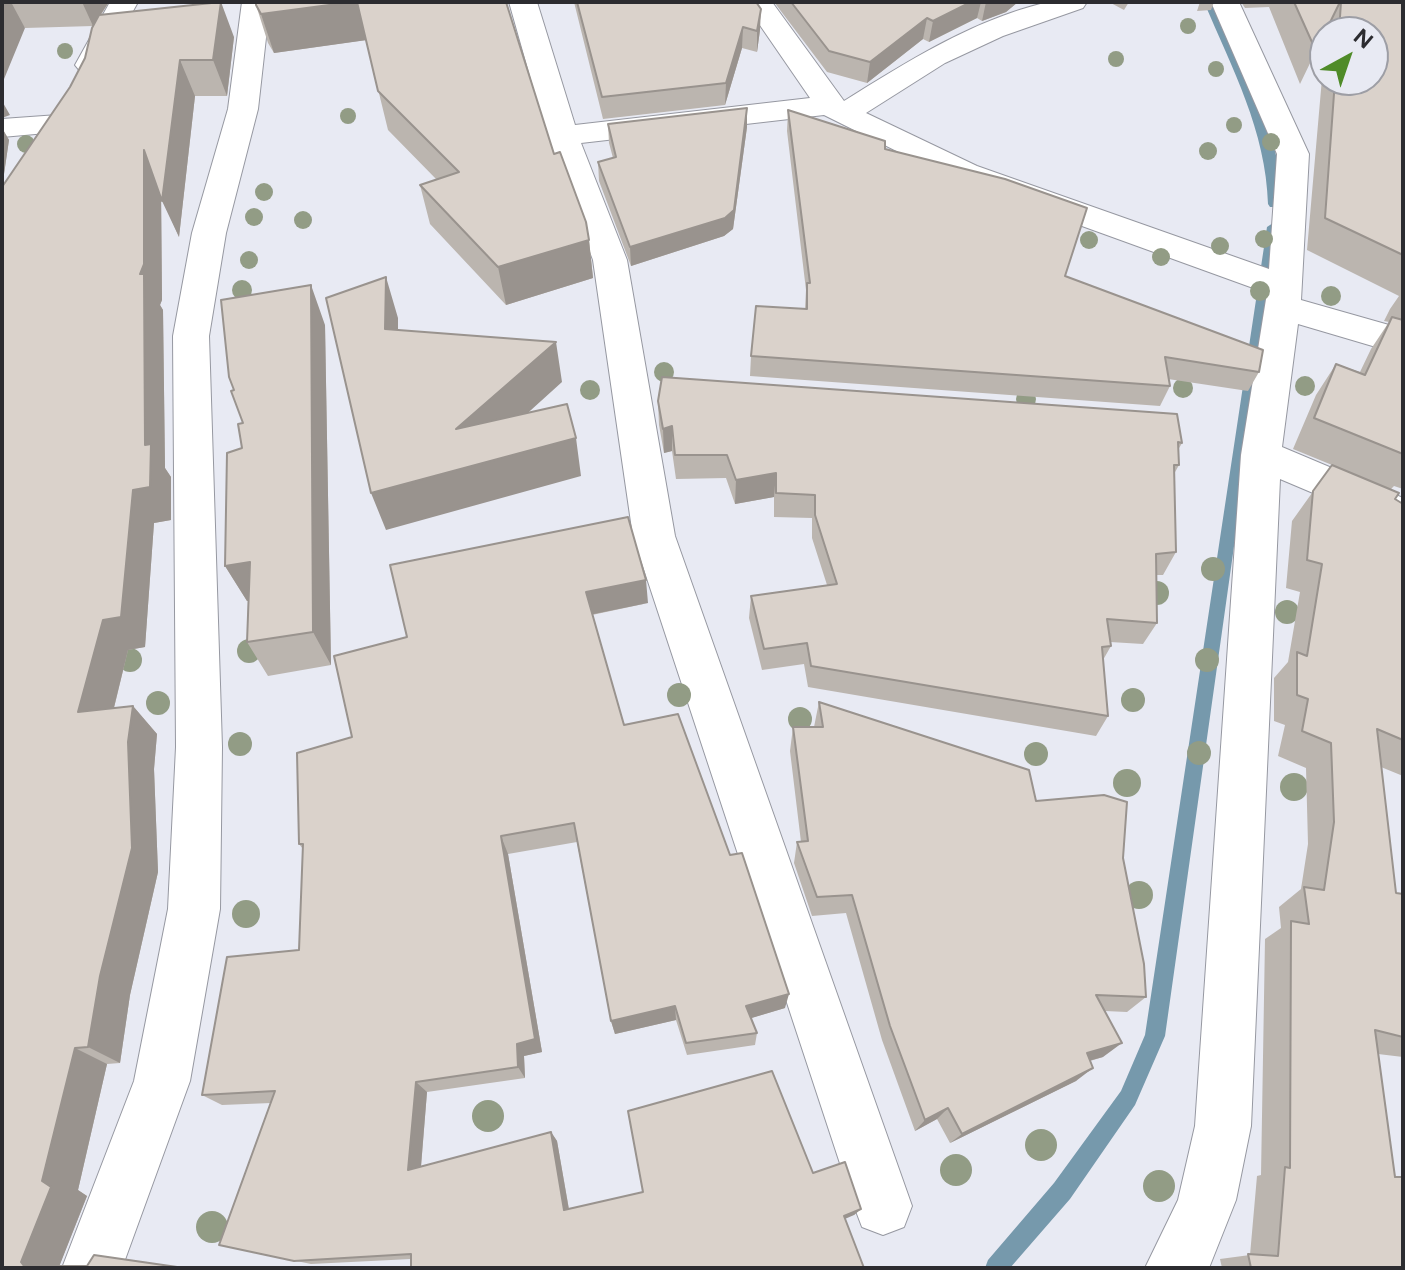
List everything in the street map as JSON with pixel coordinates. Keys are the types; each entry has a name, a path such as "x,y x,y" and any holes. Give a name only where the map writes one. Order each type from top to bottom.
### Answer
{"street":[{"path":"2,128 51,136 124,2"},
{"path":"92,1268 162,1081 194,909 199,747 191,336 209,233 243,109 256,2"},
{"path":"523,2 563,136 610,260 644,384 654,536 883,1206"},
{"path":"758,2 837,110 966,173 1403,342"},
{"path":"563,136 837,110 935,57 993,30 1073,2"},
{"path":"1175,1268 1192,1242 1212,1190 1223,1126 1261,455 1283,297 1293,154 1225,2"},
{"path":"1261,455 1403,515"}],"building":[{"path":"221,2 213,60 180,60 162,201 144,150 144,264 140,274 144,274 145,445 151,444 150,487 133,490 121,617 103,620 78,712 133,706 128,742 132,848 100,976 88,1047 75,1048 42,1181 51,1187 21,1262 24,1266 87,1266 94,1255 184,1268 2,1268 2,187 70,87 85,58 92,28 99,15"},
{"path":"256,2 352,2 261,14"},
{"path":"357,2 506,2 554,154 560,152 586,222 589,240 498,267 420,185 459,172 378,91"},
{"path":"577,2 756,2 761,9 757,31 743,27 726,83 602,97"},
{"path":"791,2 971,2 933,21 927,18 870,62 829,51"},
{"path":"1294,2 1340,2 1333,16 1309,16 1309,35"},
{"path":"1341,2 1403,2 1403,255 1325,218 1334,96 1389,96 1389,16 1340,16"},
{"path":"747,108 734,210 725,218 630,247 598,162 616,157 608,124"},
{"path":"788,110 885,141 885,149 1005,179 1087,208 1065,276 1263,350 1259,372 1165,357 1170,386 751,356 756,306 807,309 807,283 810,283"},
{"path":"386,277 385,329 556,342 456,429 567,404 576,438 371,493 326,298"},
{"path":"311,285 313,632 247,642 250,562 225,566 227,453 242,448 238,424 243,423 231,391 234,390 229,377 221,300"},
{"path":"1392,317 1403,320 1403,454 1314,418 1336,364 1365,375"},
{"path":"662,377 1177,414 1182,443 1178,442 1179,465 1174,465 1176,552 1156,554 1157,623 1107,619 1111,646 1102,647 1108,716 811,666 807,643 764,649 751,596 837,584 815,515 815,495 776,493 776,473 736,480 727,455 675,455 672,426 663,429 658,401"},
{"path":"1332,465 1399,493 1395,499 1403,504 1403,740 1377,729 1396,893 1403,894 1403,1037 1375,1030 1395,1177 1403,1177 1403,1268 1251,1268 1248,1254 1278,1256 1285,1167 1290,1168 1291,921 1309,924 1304,887 1324,890 1334,822 1331,743 1302,731 1308,699 1297,695 1297,652 1307,656 1322,564 1307,560 1313,491"},
{"path":"628,517 646,580 586,592 624,725 678,714 730,855 742,853 789,994 746,1006 757,1033 686,1043 675,1006 611,1021 574,823 501,836 535,1039 517,1044 518,1067 416,1082 408,1170 551,1132 564,1210 643,1192 628,1111 772,1071 813,1173 845,1162 861,1209 844,1216 864,1268 411,1268 411,1254 294,1261 219,1245 275,1091 202,1095 227,957 299,950 303,844 299,844 297,753 352,737 334,656 407,637 390,565"},
{"path":"819,702 1029,770 1036,801 1104,795 1127,802 1123,858 1144,964 1146,997 1096,995 1122,1043 1087,1053 1093,1068 962,1134 948,1108 925,1120 890,1026 852,895 817,897 797,842 808,841 793,727 823,727"}],"waterway":[{"path":"1209,2 1262,126 1269,152 1274,204"},
{"path":"996,1268 1062,1191 1128,1098 1155,1036 1273,227"}]}
